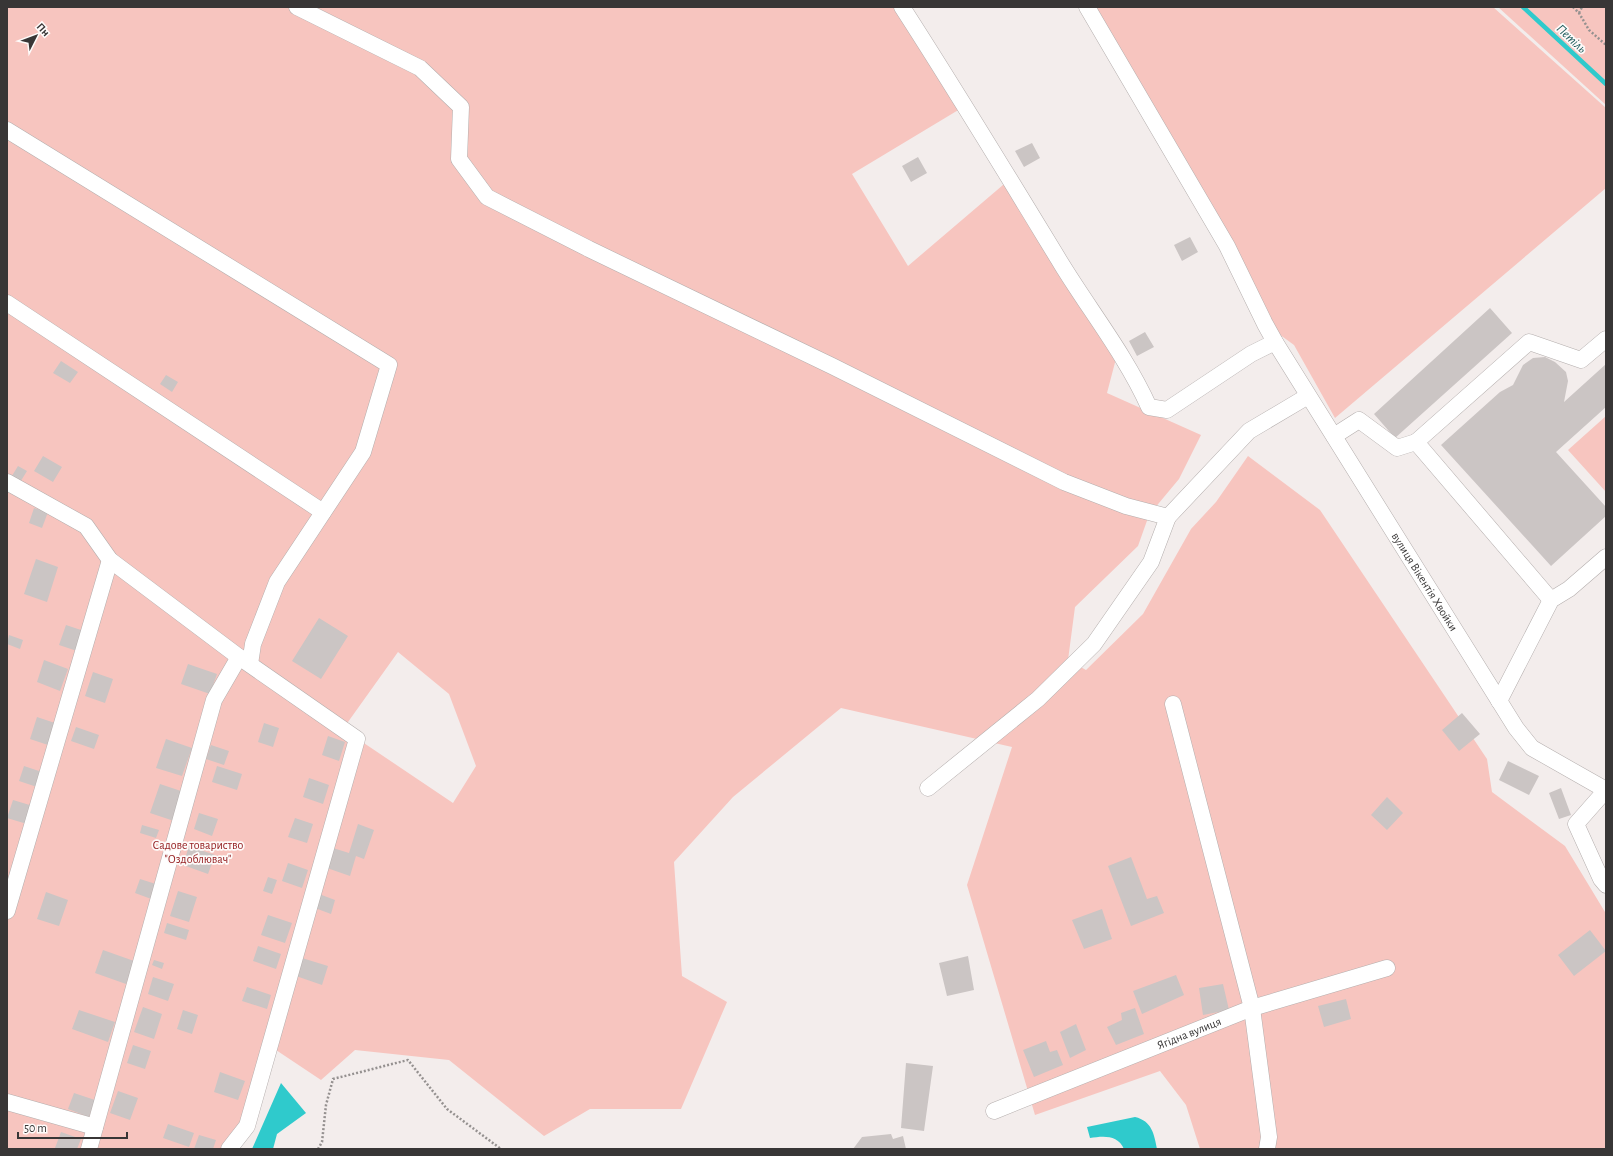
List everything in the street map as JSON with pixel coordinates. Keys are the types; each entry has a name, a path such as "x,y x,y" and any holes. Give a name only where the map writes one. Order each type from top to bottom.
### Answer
{"street":[{"path":"297,7 420,68 461,107 459,159 487,197 832,366 1064,482 1126,506 1168,517"},
{"path":"902,7 957,91 1063,266 1138,382 1149,407 1167,410 1251,354 1275,342"},
{"name":"вулиця Вікентія Хвойки","path":"1087,7 1228,246 1275,342 1516,728 1532,748 1606,790"},
{"path":"7,130 389,365 363,452 277,582 253,644 244,661 214,700 89,1149"},
{"path":"7,303 323,512"},
{"path":"1334,436 1359,420 1397,448 1416,442 1529,342 1581,360 1606,339"},
{"path":"928,788 1038,699 1094,644 1150,562 1168,517 1249,431 1308,396"},
{"path":"1416,442 1551,600"},
{"path":"7,482 86,526 110,560 244,661 357,739 247,1126 229,1149"},
{"path":"1499,701 1551,600 1569,590 1606,557"},
{"path":"7,911 110,560"},
{"path":"1173,704 1252,1008 1269,1137 1267,1149"},
{"path":"1606,790 1576,824 1601,879 1606,885"},
{"name":"Ягідна вулиця","path":"994,1111 1252,1008 1387,968"},
{"path":"7,1102 95,1127"}],"path":[{"path":"1573,7 1579,13 1589,30 1606,45"},
{"path":"1579,13 1582,7"},
{"path":"318,1149 322,1142 326,1105 333,1079 408,1060 447,1109 501,1149"}],"green space":[{"name":"Садове товариство \"Оздоблювач\"","path":"7,7 902,7 965,106 852,174 908,266 1010,179 1118,351 1107,393 1201,435 1179,479 1149,515 1138,546 1075,607 1068,660 1086,670 1143,614 1191,529 1216,502 1248,456 1320,510 1487,759 1492,792 1565,846 1605,912 1606,1149 1200,1149 1186,1105 1160,1071 1035,1115 967,885 1012,747 841,708 733,797 674,862 682,976 727,1002 681,1109 590,1109 544,1136 449,1060 355,1050 321,1080 270,1046 229,1149 7,1149","holes":["398,652 449,694 476,766 453,803 343,729"]},
{"path":"1087,7 1493,7 1606,108 1606,188 1335,418 1294,345 1265,324"},
{"path":"1498,7 1606,7 1606,105"},
{"path":"1606,416 1606,492 1568,450"}],"water":[{"path":"281,1083 306,1113 277,1134 273,1149 252,1149"},
{"path":"1135,1117 1141,1119 1149,1125 1153,1133 1157,1149 1124,1149 1114,1138 1090,1138 1087,1127"}],"building":[{"path":"1032,143 1040,158 1024,167 1015,151"},
{"path":"918,157 927,173 911,182 902,166"},
{"path":"1190,237 1198,252 1182,261 1174,245"},
{"path":"1490,308 1512,333 1395,438 1374,414"},
{"path":"1145,332 1154,347 1137,356 1129,341"},
{"path":"1545,357 1555,362 1566,372 1568,381 1564,402 1606,364 1606,407 1556,452 1606,507 1606,516 1551,566 1441,445 1500,392 1513,385 1523,365 1533,358"},
{"path":"61,361 78,372 70,383 53,373"},
{"path":"166,375 178,382 172,392 160,384"},
{"path":"43,456 62,467 53,482 34,471"},
{"path":"18,466 27,471 19,484 10,479"},
{"path":"34,508 48,512 42,528 29,523"},
{"path":"36,559 58,567 47,602 24,594"},
{"path":"319,618 348,636 321,679 292,661"},
{"path":"66,625 84,631 77,651 59,645"},
{"path":"9,635 23,640 20,649 7,644"},
{"path":"44,660 68,669 60,691 37,682"},
{"path":"188,664 217,674 210,694 181,684"},
{"path":"93,672 113,679 105,703 85,696"},
{"path":"1462,713 1480,734 1459,751 1442,730"},
{"path":"37,717 55,723 48,745 30,739"},
{"path":"264,723 279,728 273,747 258,742"},
{"path":"76,727 99,735 94,749 71,741"},
{"path":"328,736 345,742 339,761 322,755"},
{"path":"166,739 192,748 182,776 156,768"},
{"path":"211,745 229,751 224,765 206,759"},
{"path":"1508,761 1539,776 1529,795 1499,780"},
{"path":"24,766 42,772 37,787 19,781"},
{"path":"217,766 242,774 237,790 212,782"},
{"path":"309,778 329,785 323,804 303,797"},
{"path":"160,784 184,792 174,821 150,813"},
{"path":"1561,788 1571,815 1559,819 1549,793"},
{"path":"1387,797 1403,813 1387,830 1371,815"},
{"path":"13,800 33,806 27,824 7,818"},
{"path":"199,813 218,819 212,836 194,829"},
{"path":"295,818 313,824 307,843 288,837"},
{"path":"358,824 374,830 364,859 356,856 350,876 327,868 333,848 349,853"},
{"path":"142,825 159,830 156,838 140,833"},
{"path":"189,846 215,855 208,874 183,865"},
{"path":"1131,857 1147,899 1157,896 1164,913 1131,926 1108,866"},
{"path":"288,863 308,870 302,888 282,881"},
{"path":"268,877 277,880 272,894 263,891"},
{"path":"140,879 159,885 154,900 135,893"},
{"path":"178,891 197,897 189,922 170,916"},
{"path":"46,892 68,900 59,926 37,919"},
{"path":"319,894 335,900 331,914 315,908"},
{"path":"1102,909 1112,939 1084,949 1072,920"},
{"path":"268,915 292,923 285,943 261,935"},
{"path":"167,923 189,930 186,940 164,933"},
{"path":"1590,930 1606,951 1574,976 1558,955"},
{"path":"258,946 281,954 276,969 253,961"},
{"path":"103,950 134,961 126,984 95,973"},
{"path":"968,956 974,990 947,996 939,963"},
{"path":"302,958 328,966 322,985 296,976"},
{"path":"154,960 164,963 162,969 152,965"},
{"path":"1176,975 1184,995 1142,1014 1133,991"},
{"path":"153,977 174,984 168,1001 148,994"},
{"path":"1223,984 1229,1010 1203,1015 1199,988"},
{"path":"247,987 271,995 267,1009 242,1001"},
{"path":"1346,999 1351,1019 1324,1027 1318,1006"},
{"path":"143,1007 162,1014 154,1039 134,1032"},
{"path":"1135,1008 1144,1034 1116,1045 1107,1027 1122,1020 1121,1013"},
{"path":"79,1010 115,1022 108,1042 72,1029"},
{"path":"183,1010 198,1015 192,1034 177,1029"},
{"path":"1076,1024 1086,1050 1070,1058 1060,1032"},
{"path":"1046,1041 1050,1052 1057,1050 1063,1065 1034,1077 1023,1050"},
{"path":"133,1045 151,1051 145,1069 127,1063"},
{"path":"906,1063 933,1066 924,1131 901,1128"},
{"path":"220,1072 245,1081 238,1100 214,1092"},
{"path":"118,1091 138,1098 130,1120 110,1113"},
{"path":"74,1093 95,1100 89,1117 68,1109"},
{"path":"168,1124 194,1133 189,1147 163,1138"},
{"path":"61,1132 81,1139 77,1149 55,1148"},
{"path":"891,1134 893,1139 903,1136 906,1149 853,1149 862,1137"},
{"path":"199,1135 216,1140 213,1149 194,1149"}],"waterway":[{"name":"Петіль","path":"1523,7 1606,84"}]}
